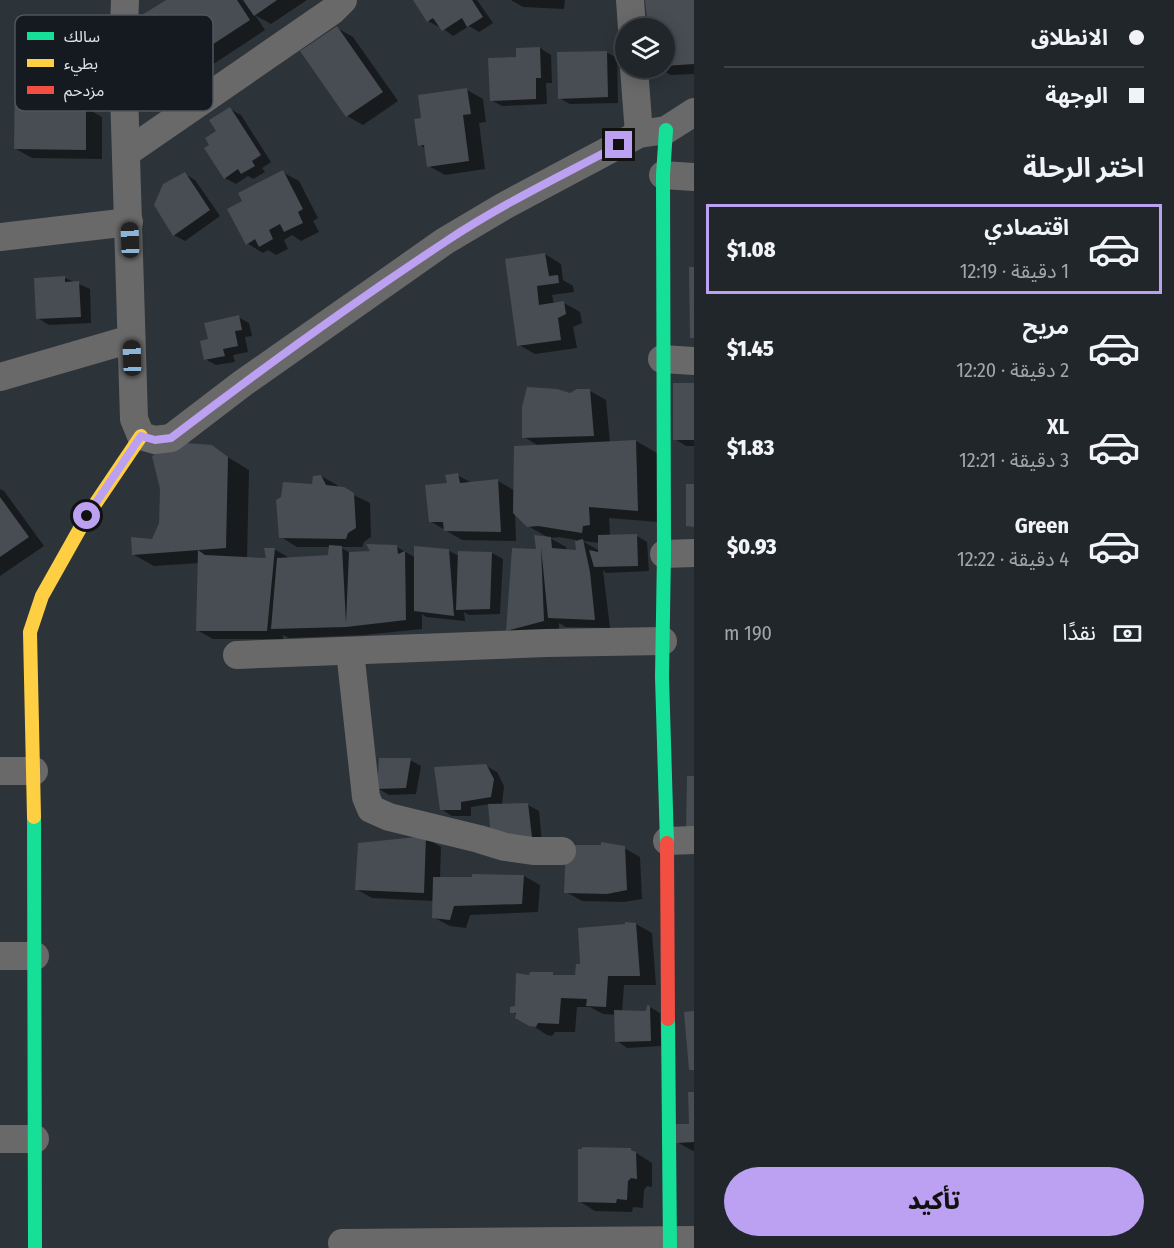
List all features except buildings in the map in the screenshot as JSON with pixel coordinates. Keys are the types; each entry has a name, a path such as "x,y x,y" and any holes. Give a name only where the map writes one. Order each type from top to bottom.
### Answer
{"street":[{"path":"124,15 125,0"},
{"path":"213,93 332,11 343,0"},
{"path":"630,0 631,18"},
{"path":"342,1244 678,1242 681,840 663,641 663,175 637,78"},
{"path":"125,111 134,419 141,436"},
{"path":"126,153 187,111"},
{"path":"141,436 155,440 171,438 253,376 445,241 504,206 694,112"},
{"path":"663,175 694,177"},
{"path":"0,237 129,222"},
{"path":"0,376 131,339"},
{"path":"662,359 694,360"},
{"path":"35,1248 34,771 30,632 42,596 87,516 141,436"},
{"path":"664,554 694,554"},
{"path":"237,655 546,643 663,641"},
{"path":"350,651 366,797 371,809 389,817 479,838 505,847 533,851 562,851"},
{"path":"0,771 34,771"},
{"path":"0,956 35,956"},
{"path":"0,1139 35,1139"}],"traffic: fast":[{"path":"666,130 663,175 662,677 667,843"},
{"path":"34,817 35,1248"},
{"path":"668,1019 670,1248"}],"traffic: slow":[{"path":"34,817 30,632 42,596 87,516 141,436"}],"traffic: jam":[{"path":"667,843 668,1019"}],"route":[{"path":"87,516 141,436 155,440 171,438 260,371 445,241 504,206 619,145"}]}
